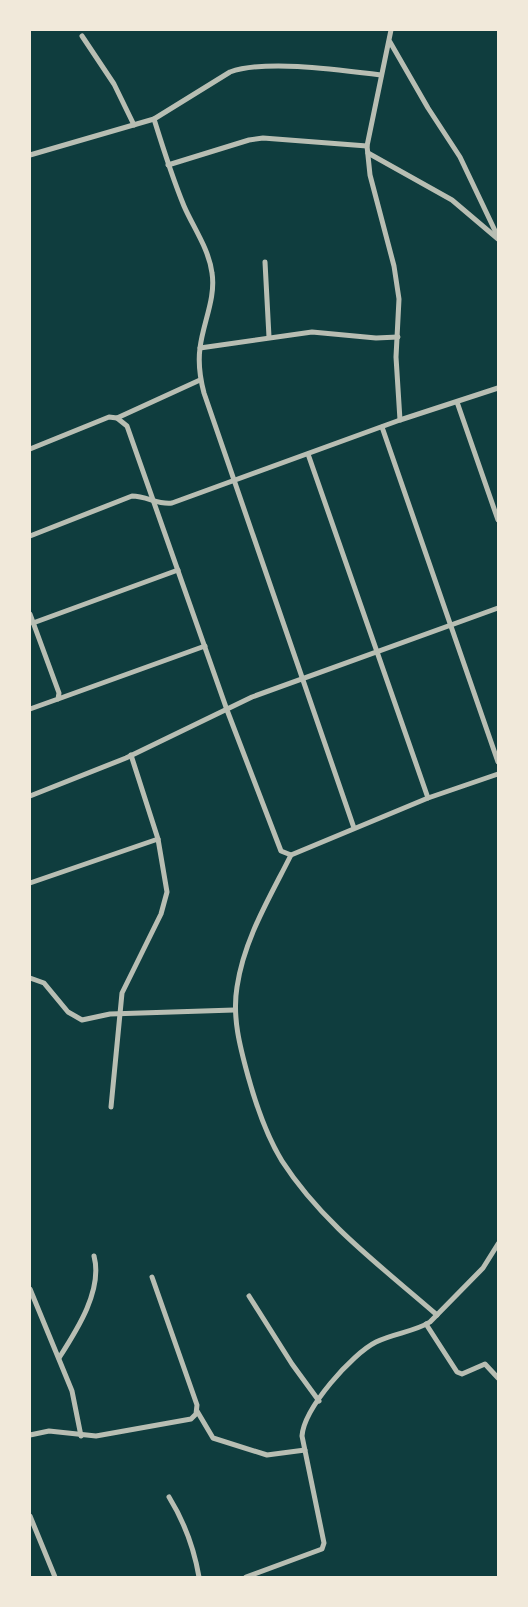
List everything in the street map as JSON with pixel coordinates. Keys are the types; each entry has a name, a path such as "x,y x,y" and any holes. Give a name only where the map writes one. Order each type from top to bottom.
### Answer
{"street":[{"path":"391,30 390,42 381,75 368,153 370,175 394,266 399,299 396,357 400,420"},
{"path":"82,36 114,84 134,125"},
{"path":"390,42 428,108 460,157 498,238"},
{"path":"30,155 154,119 230,72 243,67 260,66 340,70 381,75"},
{"path":"154,119 168,165 184,206 206,252 212,272 213,290 200,348 200,380 232,480 304,678 354,828"},
{"path":"168,165 249,140 263,138 368,146"},
{"path":"368,153 452,200 498,238"},
{"path":"265,262 269,337"},
{"path":"200,348 312,332 368,338 398,338"},
{"path":"117,418 200,380"},
{"path":"30,536 132,496 142,496 162,504 172,503 400,420 498,388"},
{"path":"457,402 498,520"},
{"path":"30,449 110,417 117,418 127,426 227,710 281,852 291,855 428,798 498,774"},
{"path":"382,427 449,626 498,762"},
{"path":"308,454 375,652 428,798"},
{"path":"33,622 178,570"},
{"path":"30,796 131,755 252,697 498,608"},
{"path":"30,614 58,688 58,699"},
{"path":"30,709 205,646"},
{"path":"111,1107 122,993 161,914 167,892 158,839 131,755"},
{"path":"30,883 158,839"},
{"path":"291,855 246,949 237,985 234,1010 242,1055 252,1090 265,1128 281,1160 307,1195 341,1232 437,1315"},
{"path":"30,978 44,983 75,1018 88,1019 110,1014 234,1010"},
{"path":"246,1577 322,1549 324,1543 305,1450 303,1428 319,1401 342,1370 363,1349 378,1340 426,1324 483,1268 498,1244"},
{"path":"59,1358 74,1335 96,1283 98,1270 94,1256"},
{"path":"152,1277 197,1405 197,1410 214,1438 267,1455 305,1450"},
{"path":"30,1289 72,1392 81,1436"},
{"path":"249,1296 292,1364 319,1401"},
{"path":"426,1324 456,1372 462,1374 485,1364 498,1378"},
{"path":"30,1435 49,1431 81,1436 96,1436 191,1419 197,1410"},
{"path":"169,1497 181,1517 192,1542 199,1577"},
{"path":"30,1516 55,1577"}]}
